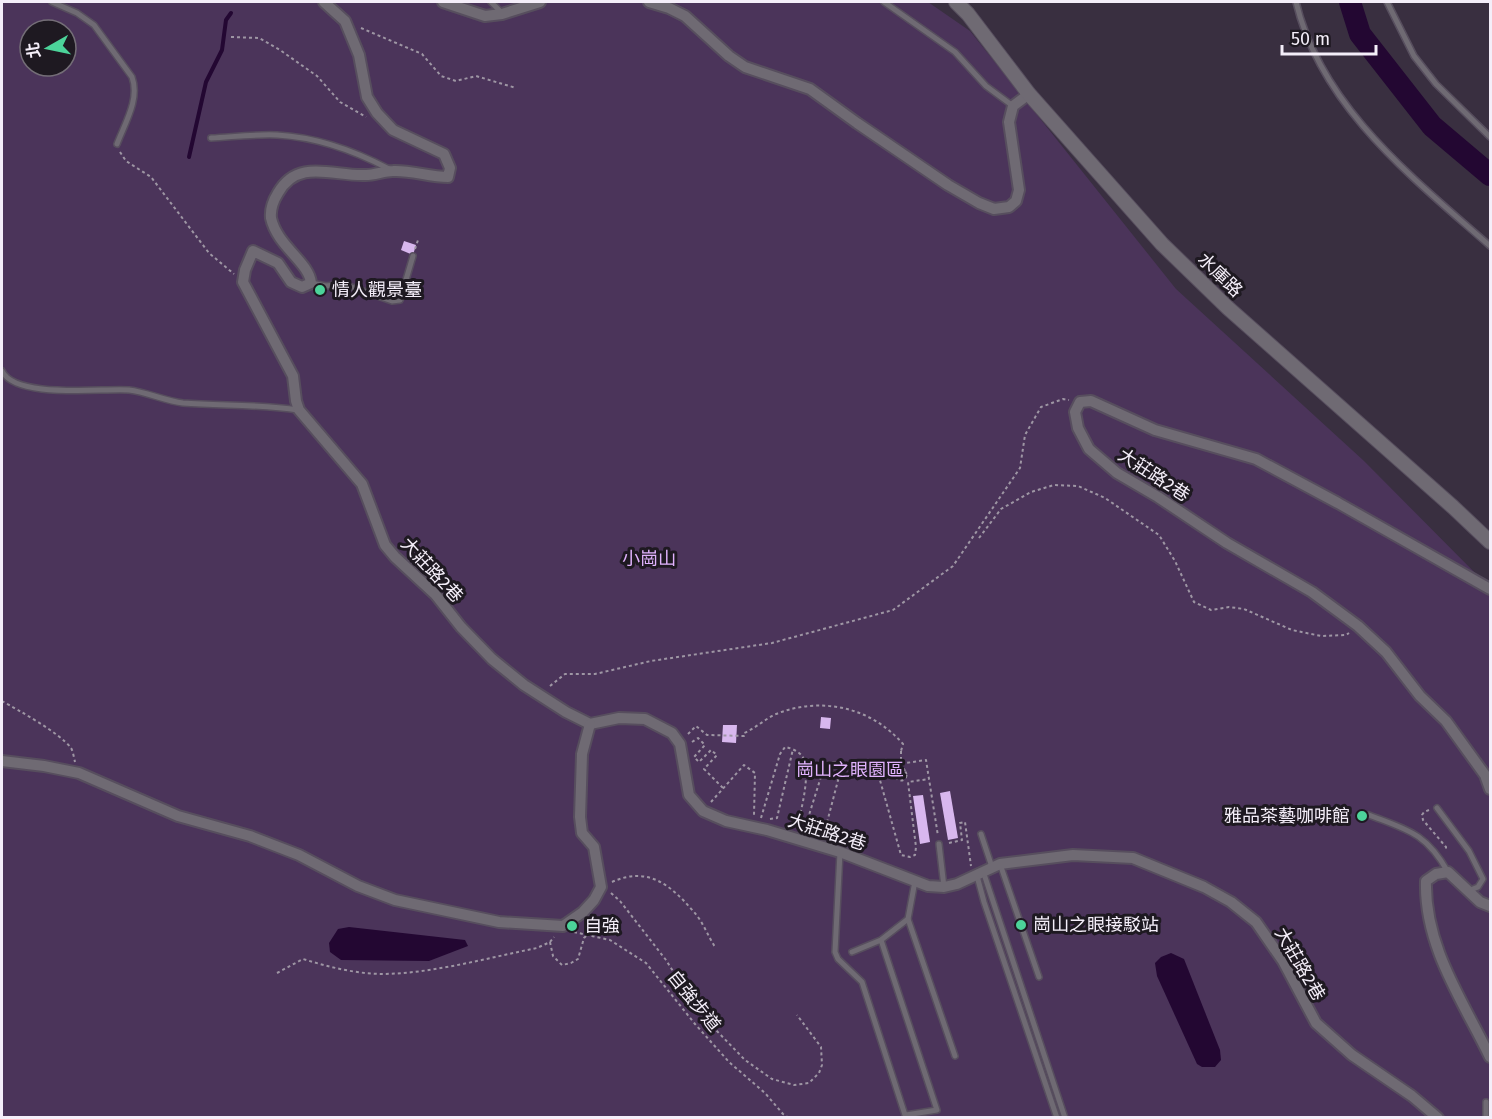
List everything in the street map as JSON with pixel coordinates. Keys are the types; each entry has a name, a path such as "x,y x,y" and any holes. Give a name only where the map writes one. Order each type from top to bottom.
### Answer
{"street":[{"path":"298,410 292,376 243,282 253,251 278,263 291,282 302,287 311,284 305,267 287,249 275,231 271,217 271,204 280,188 295,176 314,170 365,175 393,171 447,177 450,168 444,154 393,130 377,113 367,97 359,55 345,21 324,2"},
{"path":"443,2 485,16 502,14 540,2"},
{"path":"649,2 685,16 729,56 745,67 810,89 948,185 979,203 994,208 1009,207 1016,201 1019,190 1009,122 1013,106 1029,94"},
{"name":"水庫路","path":"956,2 968,14 1029,94 1162,244 1220,300 1491,542"},
{"name":"大莊路2巷","path":"1491,589 1256,459 1155,429 1091,401 1080,402 1075,412 1078,428 1089,450 1117,472 1227,543 1312,592 1358,626 1386,651 1420,696 1446,721 1485,775 1491,789"},
{"name":"大莊路2巷","path":"298,410 323,436 362,484 385,544 395,557 435,594 461,627 492,658 524,685 566,712 590,724"},
{"path":"2,761 79,773 178,816 250,837 299,855 358,886 394,900 499,922 563,926 583,912 594,900 601,886 594,847 582,833 580,818 582,754 590,724 619,718 645,718 672,733 680,744 689,795 703,811"},
{"name":"大莊路2巷","path":"703,811 726,821 821,845 928,886 945,887 957,884 985,870 1073,855 1133,858 1204,886 1231,902 1256,922 1283,961 1316,1023 1352,1055 1403,1090 1438,1118"},
{"path":"1491,906 1480,902 1445,867 1426,880 1430,917 1451,985 1491,1057"}],"lane":[{"path":"52,2 76,13 94,25 132,77 135,85 134,95 117,144"},
{"path":"491,2 502,14"},
{"path":"884,2 955,52 987,86 1013,106"},
{"path":"1296,2 1302,24 1327,77 1353,113 1395,163 1491,246"},
{"path":"1387,2 1413,56 1436,84 1491,137"},
{"path":"211,138 276,135 305,139 368,158 393,171"},
{"path":"311,284 326,286 343,284 392,301 400,300 413,256"},
{"path":"2,370 12,382 34,387 84,391 130,390 180,403 272,406 298,410"},
{"path":"1437,808 1469,851 1483,879 1478,887 1468,891"},
{"path":"1369,815 1425,840 1445,867"},
{"path":"981,834 985,870 984,902 1057,1118"},
{"path":"939,844 945,887"},
{"path":"840,852 835,952 838,959 862,982 906,1116 937,1110 881,940"},
{"path":"985,870 1039,977"},
{"path":"985,870 1065,1118"},
{"path":"915,881 908,919 955,1056"},
{"path":"852,952 881,940 908,919"},
{"path":"1486,1102 1486,1118"}],"path":[{"path":"345,21 422,54 441,76 456,81 476,76 516,88"},
{"path":"231,37 259,38 280,50 317,76 340,102 373,120"},
{"path":"117,144 126,161 151,177 209,253 243,282"},
{"path":"539,695 565,674 595,674 651,661 772,643 893,610 953,566 1020,468 1025,435 1041,407 1063,399 1080,402"},
{"path":"979,538 1000,509 1031,492 1054,485 1078,486 1105,498 1159,535 1175,561 1194,602 1211,610 1229,607 1244,609 1292,630 1321,636 1346,635 1358,626"},
{"path":"2,701 29,716 71,748 79,773"},
{"path":"723,788 704,769 717,755 711,750 699,762 694,756 705,745 698,738 692,743 686,737 696,726 707,735 744,736 744,733 779,713 805,706 829,705 863,713 883,726 903,744 901,763 905,771 905,779 899,780 895,775 900,766 906,762 926,760 939,844 962,840 960,823 965,822 985,870"},
{"path":"703,811 744,765 755,773 754,815 762,818 780,754 785,747 793,749 802,756 805,763 805,792 796,831"},
{"path":"767,830 770,818 777,818 793,749"},
{"path":"801,834 804,832 825,764 835,762 849,768 876,766 901,855 905,857 915,855 908,782 929,779"},
{"path":"821,845 842,765"},
{"path":"899,770 905,771"},
{"path":"1437,808 1424,812 1422,815 1423,820 1446,847 1445,867"},
{"path":"601,886 636,874 646,875 667,887 695,912 715,948"},
{"path":"601,886 620,900 666,960 694,1003 745,1060 772,1079 794,1085 809,1083 819,1073 822,1065 820,1047 797,1015"},
{"path":"277,973 303,959 333,968 382,974 425,970 537,948 550,942 563,926"},
{"name":"自強步道","path":"563,926 571,932 610,940 646,963 729,1062 765,1093 789,1118"},
{"path":"550,942 554,956 562,965 578,959 584,938 588,934"}],"green space":[{"name":"小崗山","path":"2,2 928,2 970,31 1176,289 1364,461 1490,588 1490,1117 2,1118"}],"shaded area":[{"path":"349,927 465,940 468,946 429,961 341,960 330,952 329,943 338,929"},
{"path":"1171,953 1184,959 1220,1050 1221,1060 1215,1067 1202,1067 1197,1064 1157,976 1155,963 1161,957"}],"building":[{"path":"404,241 416,245 413,255 401,250"},
{"path":"821,717 831,718 830,729 820,728"},
{"path":"723,725 737,725 736,743 722,742"},
{"path":"950,791 958,838 948,840 940,793"},
{"path":"923,795 930,842 920,844 913,796"}],"waterway":[{"path":"1350,2 1360,34 1432,126 1490,175"},
{"path":"189,157 206,82 222,50 226,20 231,13"}],"place":[{"name":"情人觀景臺","path":"320,290"},
{"name":"雅品茶藝咖啡館","path":"1362,816"},
{"name":"崗山之眼接駁站","path":"1021,925"},
{"name":"自強","path":"572,926"}],"park label":[{"name":"崗山之眼園區","path":"850,770"}]}
